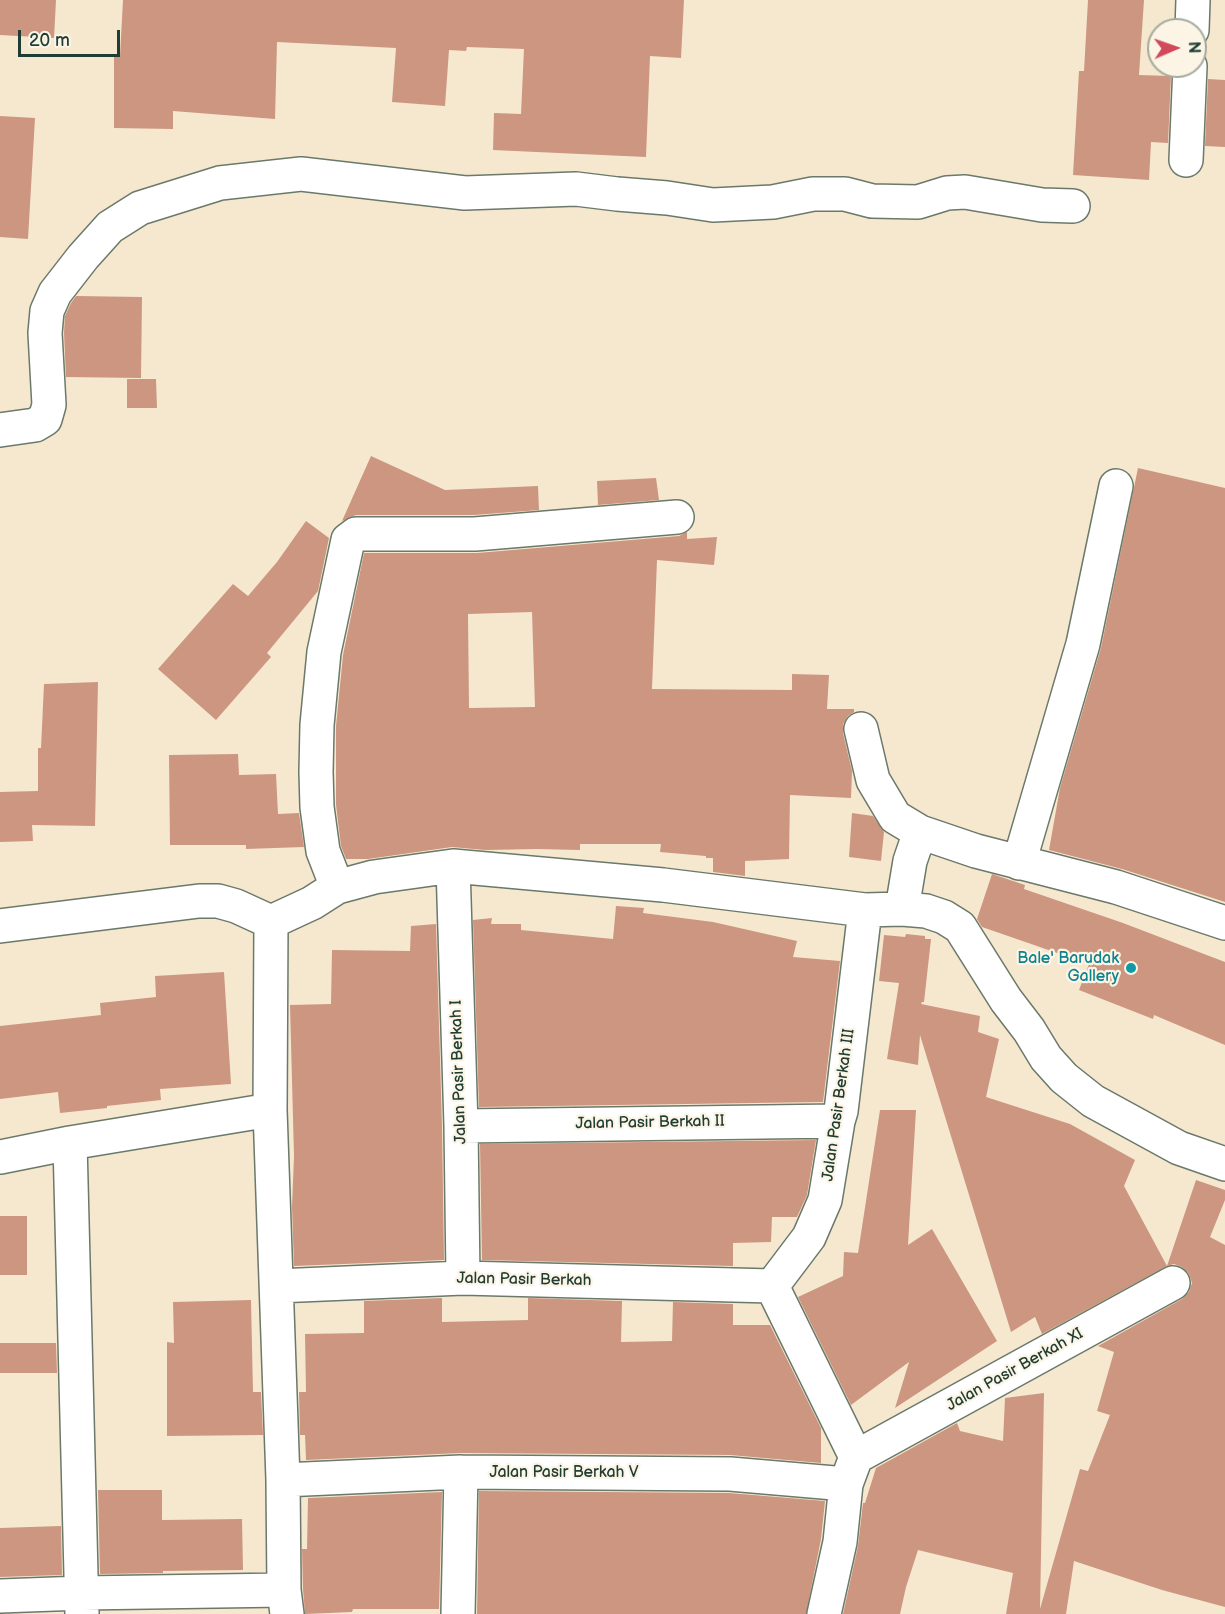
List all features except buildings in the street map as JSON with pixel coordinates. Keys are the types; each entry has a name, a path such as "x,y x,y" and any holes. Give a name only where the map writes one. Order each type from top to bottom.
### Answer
{"street":[{"path":"1192,18 1193,0"},
{"path":"1186,160 1189,78"},
{"path":"0,430 35,424 45,419 49,405 45,333 47,311 55,293 90,249 110,227 140,208 220,183 301,174 465,194 576,189 667,198 713,206 773,202 813,194 845,194 872,201 918,202 946,193 965,192 1042,205 1073,206"},
{"path":"1019,863 1083,644 1116,486"},
{"path":"337,887 324,851 318,807 317,725 324,652 348,540 356,534 476,534 677,517"},
{"path":"861,729 873,780 896,817 920,832 976,851 1116,887 1225,923"},
{"path":"902,909 910,861 920,832"},
{"path":"0,926 218,901 236,906 270,922 312,903 337,887 374,877 453,866 663,885 865,910 926,911 944,917 960,927 1006,1000 1029,1030 1046,1058 1064,1078 1093,1101 1179,1148 1225,1164"},
{"name":"Jalan Pasir Berkah I","path":"453,866 463,1278"},
{"name":"Jalan Pasir Berkah III","path":"772,1286 809,1237 825,1200 841,1111 865,910"},
{"path":"0,1596 82,1604 285,1602 270,1110 270,922"},
{"path":"0,1157 270,1110"},
{"name":"Jalan Pasir Berkah II","path":"461,1126 838,1121"},
{"path":"70,1143 82,1604"},
{"name":"Jalan Pasir Berkah","path":"276,1286 463,1278 772,1286"},
{"name":"Jalan Pasir Berkah XI","path":"851,1470 1173,1283"},
{"path":"772,1286 851,1470 840,1542 824,1614"},
{"name":"Jalan Pasir Berkah V","path":"283,1480 461,1472 730,1474 851,1470"},
{"path":"458,1614 461,1472"}],"place":[{"name":"Bale' Barudak Gallery","path":"1131,968"}]}
